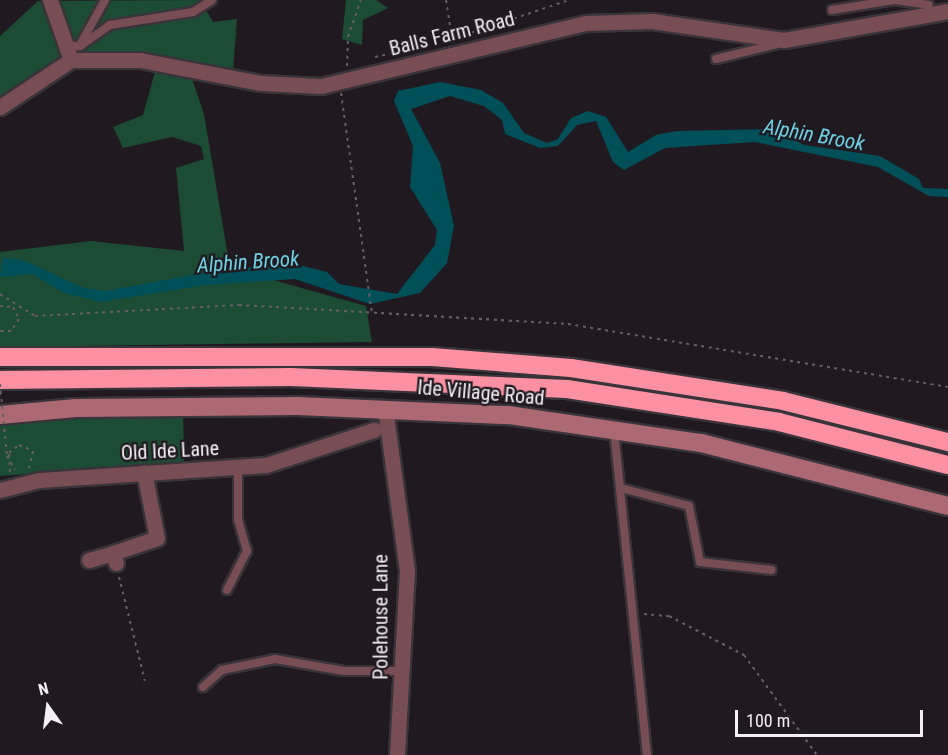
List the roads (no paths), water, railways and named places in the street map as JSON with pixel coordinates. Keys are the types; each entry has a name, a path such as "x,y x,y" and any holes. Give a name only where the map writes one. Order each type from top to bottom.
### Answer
{"highway":[{"path":"0,357 432,357 571,368 783,401 948,442"},
{"path":"0,382 314,377 567,389 779,422 948,465"}],"street":[{"path":"0,107 74,51 50,0"},
{"name":"Balls Farm Road","path":"74,51 140,60 284,86 344,82 585,23 652,21 762,40 790,39 930,6 948,11"},
{"name":"Ide Village Road","path":"0,415 157,406 385,408 614,429 751,453 948,506"},
{"name":"Polehouse Lane","path":"385,408 407,570 397,755"},
{"name":"Old Ide Lane","path":"0,490 39,480 144,472 238,469 337,436 374,429"},
{"path":"89,560 115,558 157,538 144,472"}],"lane":[{"path":"74,51 105,0"},
{"path":"74,51 110,25 193,12 212,0"},
{"path":"832,10 894,0 930,6"},
{"path":"716,59 742,57 790,39"},
{"path":"614,429 634,614 646,755"},
{"path":"227,590 248,551 238,520 238,469"},
{"path":"621,488 689,506 700,562 772,570"},
{"path":"203,687 222,670 275,658 344,671 403,671"}],"water":[{"path":"440,82 481,90 503,103 524,133 547,143 558,139 571,118 588,111 606,117 628,152 656,135 676,131 772,129 804,145 880,156 919,179 923,188 948,189 948,197 929,196 878,167 755,142 665,148 624,170 613,162 596,121 577,125 558,146 540,148 505,134 502,120 484,106 450,96 411,109 440,163 454,226 447,263 420,293 370,304 295,279 206,285 101,302 64,293 32,274 0,277 3,258 23,260 84,288 105,291 230,268 303,266 327,272 339,284 397,294 435,245 437,230 410,187 413,146 394,101 398,91"}],"water label":[{"name":"Alphin Brook","path":"814,135"},
{"name":"Alphin Brook","path":"248,262"}]}
